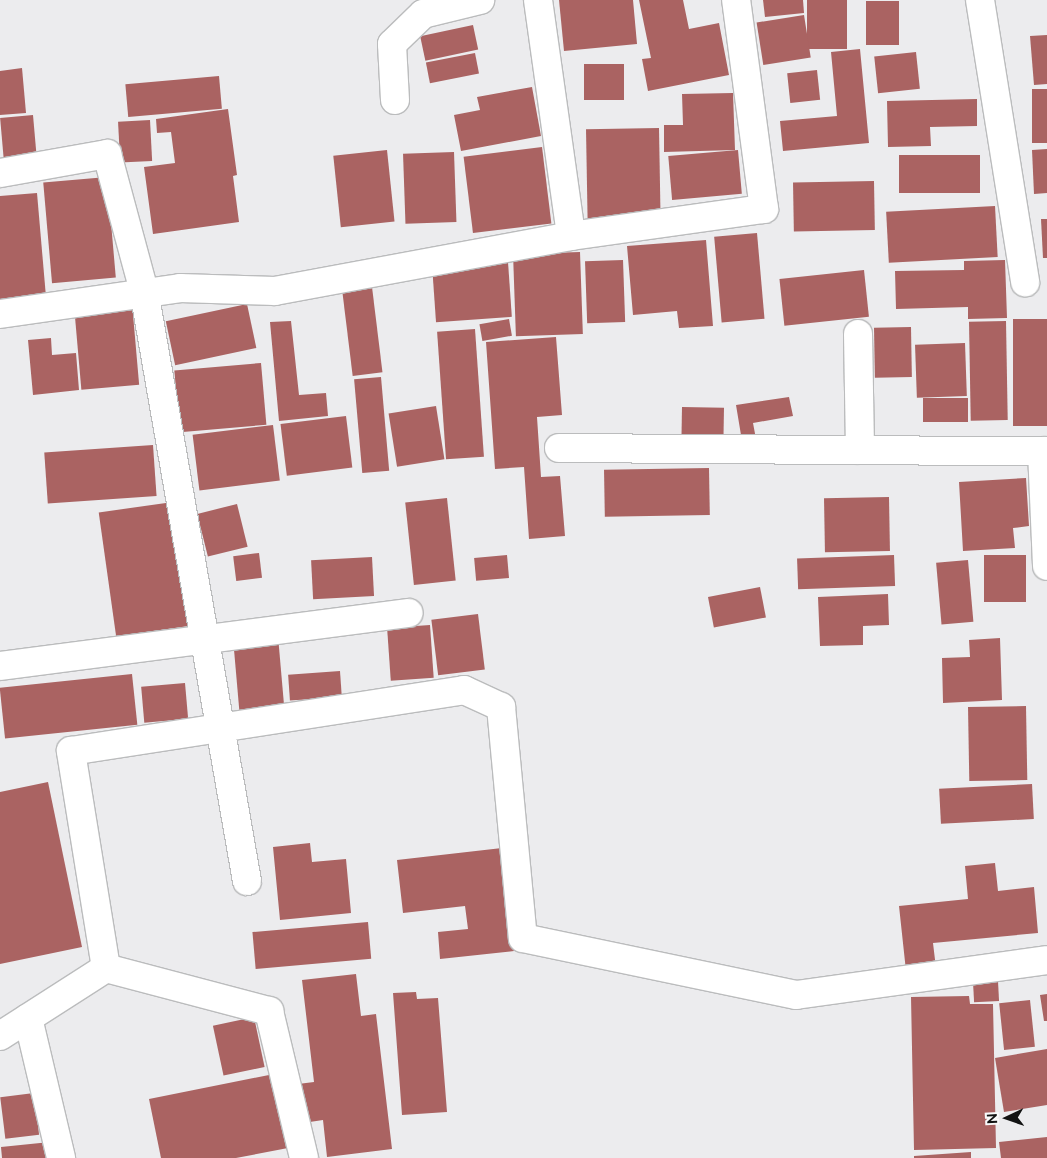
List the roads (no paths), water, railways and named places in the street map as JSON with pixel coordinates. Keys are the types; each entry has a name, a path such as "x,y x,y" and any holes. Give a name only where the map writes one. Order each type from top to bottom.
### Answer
{"street":[{"path":"395,100 392,44 423,14 480,0"},
{"path":"538,0 571,236"},
{"path":"0,314 144,291 180,288 275,291 571,236 764,209 736,0"},
{"path":"980,0 1025,282"},
{"path":"0,173 107,154 144,291 208,639 219,729 248,881"},
{"path":"858,334 860,450"},
{"path":"559,448 1044,451 1047,566"},
{"path":"0,666 409,613"},
{"path":"106,968 72,751 464,690 501,707 523,938 796,995 1047,960"},
{"path":"0,1036 106,968 269,1011 304,1158"},
{"path":"28,1018 61,1158"}]}
